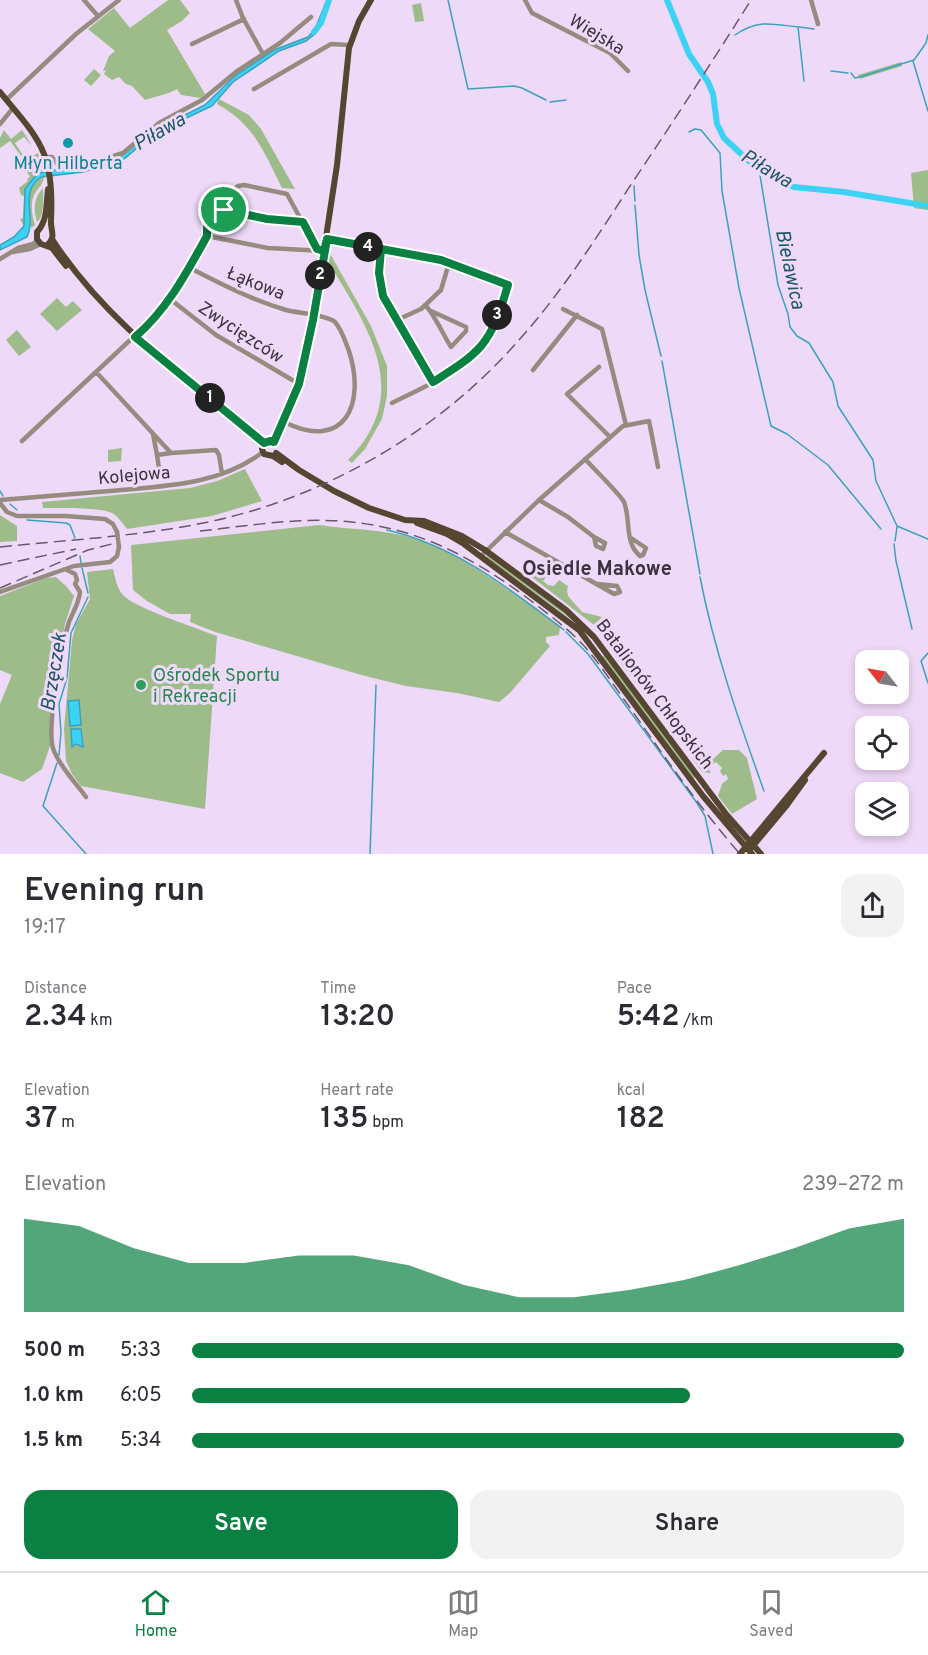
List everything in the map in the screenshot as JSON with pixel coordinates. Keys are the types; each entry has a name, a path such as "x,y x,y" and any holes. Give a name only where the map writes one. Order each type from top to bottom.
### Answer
{"main road":[{"path":"274,442 299,384 314,316 321,250 327,239 349,45 371,0"},
{"path":"0,92 39,145 45,157 52,194 52,239 68,262 135,337 264,443"},
{"path":"42,228 46,214 49,180"},
{"path":"52,229 46,227 37,232 42,243 51,248 78,280 96,296"},
{"path":"42,243 52,239"},
{"path":"264,443 274,442"},
{"path":"264,443 262,448 267,456 275,454 278,448 274,442"},
{"name":"Batalionów Chłopskich","path":"275,454 340,494 369,508 414,521 424,521 451,531 566,610 594,637 750,849 761,854"},
{"path":"740,854 750,849 787,806 824,753"}],"street":[{"path":"84,0 98,16"},
{"path":"6,100 98,16 119,0"},
{"path":"236,0 263,54"},
{"name":"Wiejska","path":"525,0 531,13 610,53 628,71"},
{"path":"811,0 818,24"},
{"path":"45,157 52,157 59,166 69,168 123,153 159,123 202,100 236,72 280,43 311,17"},
{"path":"192,44 244,19"},
{"path":"254,89 331,44 349,45"},
{"path":"0,124 13,108"},
{"path":"22,441 157,315 190,268 207,236 207,227 238,186 248,185 287,194 321,250"},
{"path":"221,209 267,219 303,222"},
{"path":"207,236 268,248 321,250"},
{"path":"327,239 449,263 508,285 493,324 481,346 461,364 433,382 392,403"},
{"path":"0,259 42,243"},
{"path":"381,249 379,273 383,296 433,382"},
{"path":"397,320 425,305 441,290 449,263"},
{"name":"Łąkowa","path":"190,268 247,296 286,310 331,319 343,335 354,371 353,399 341,424 323,432 306,430 284,422"},
{"name":"Zwycięzców","path":"170,299 216,335 299,384"},
{"path":"425,305 451,346 466,331 465,327 430,311"},
{"path":"563,309 602,329 626,424"},
{"path":"533,370 577,315"},
{"path":"599,367 567,394 610,437"},
{"path":"97,373 171,453"},
{"path":"483,553 539,500 626,424 649,421 658,467"},
{"path":"153,434 160,475"},
{"path":"157,455 216,450 222,474"},
{"name":"Kolejowa","path":"0,501 198,482 246,463 263,452"},
{"path":"585,459 624,501 631,538"},
{"path":"539,500 568,517 594,537"},
{"path":"0,501 7,512 17,516 105,519 113,524 117,532 119,547 117,556 112,561 76,566 0,592"},
{"path":"504,532 598,584"},
{"path":"67,570 75,574 77,580 75,584 80,592 69,622 55,689 52,709 53,750 86,797"}],"green space":[{"path":"168,0 180,0 190,13 167,30 205,94 201,98 181,95 177,89 145,100 132,86 119,77 112,80 104,74 106,70 103,71 109,56 115,51 88,29 114,8 130,28"},
{"path":"421,3 424,21 415,22 412,5"},
{"path":"901,62 902,66 860,79 858,75"},
{"path":"94,69 101,75 91,86 84,80"},
{"path":"219,99 249,115 261,129 295,189 282,188 257,140 240,120 217,104"},
{"path":"4,130 11,139 22,130 32,146 24,137 15,143 26,160 10,141 0,148 0,138"},
{"path":"38,153 43,171 36,175 28,187 24,226 20,219 23,218 24,196 21,195 19,188 30,177 21,163"},
{"path":"928,170 928,210 914,208 911,173"},
{"path":"44,177 43,182 33,199 32,210 35,225 31,228 29,194 35,182"},
{"path":"43,188 42,211 37,222 35,204"},
{"path":"328,250 371,326 387,366 387,396 382,419 365,449 352,463 348,460 368,434 379,409 381,383 377,358 368,333 326,258"},
{"path":"57,298 66,307 73,301 82,310 57,331 40,314"},
{"path":"17,330 31,347 19,356 6,340"},
{"path":"122,448 121,461 108,462 108,450"},
{"path":"245,469 262,501 212,516 127,529 114,514 100,510 43,508 42,502 190,488 217,481"},
{"path":"0,515 17,526 17,541 0,542"},
{"path":"319,525 407,536 438,548 475,568 560,626 559,635 546,637 546,642 550,646 510,693 499,702 406,686 365,676 215,632 190,622 191,614 170,614 133,590 131,545"},
{"path":"486,554 566,612 577,623 487,558"},
{"name":"Ośrodek Sportu i Rekreacji","path":"113,569 119,590 129,600 217,636 205,809 81,786 66,761 64,729 72,640 76,624 90,599 87,572"},
{"path":"524,571 544,574 546,577 543,581 548,585 554,586 559,580 568,586 568,596 582,612 602,617 594,625"},
{"path":"56,577 74,596 65,624 50,713 51,743 42,769 23,782 0,773 0,704 12,675 0,670 0,596 46,578"},
{"path":"614,641 634,678 608,646"},
{"path":"604,654 696,776 694,779 602,657"},
{"path":"703,749 713,759 723,750 739,750 747,758 757,799 732,814 718,796 722,784 728,779 726,774 723,776 720,771 722,768 716,762 708,768 711,773 702,772 692,758"}],"water":[{"path":"327,0 330,0 316,33 306,41 279,51 233,82 212,106 155,133 124,159 83,172 41,177 34,183 29,197 30,229 27,237 0,250 0,245 14,237 24,226 25,189 37,174 53,170 76,169 121,155 157,129 205,105 236,75 274,50 308,37 315,29"},
{"path":"79,700 81,725 70,726 68,701"},
{"path":"71,729 81,729 83,747 76,744 72,747"}],"waterway":[{"name":"Piława","path":"314,32 321,23 329,0"},
{"path":"448,0 468,89 514,86 546,100"},
{"name":"Piława","path":"667,0 689,54 708,82 713,94 717,124 724,138 751,163 775,179 794,187 844,192 928,206"},
{"path":"735,35 758,25 798,27 804,81"},
{"path":"799,27 814,29"},
{"path":"851,73 855,78 914,60 926,43 928,35"},
{"path":"913,61 928,111"},
{"path":"831,71 848,73"},
{"path":"550,102 566,100"},
{"path":"689,132 695,129 701,130 720,153 722,191 739,288 771,426 787,434 828,465 881,529"},
{"name":"Bielawica","path":"759,169 778,285 790,327 797,336 809,343 833,382 838,406 873,460 876,481 897,526 928,539"},
{"path":"634,186 635,201"},
{"path":"635,205 639,255 645,290 661,356"},
{"path":"662,361 700,574"},
{"name":"Brzęczek","path":"0,491 3,496"},
{"name":"Brzęczek","path":"10,504 17,510"},
{"name":"Brzęczek","path":"27,520 66,523 70,525 75,538"},
{"path":"895,541 897,527"},
{"path":"387,530 436,546 459,558 502,584 564,630"},
{"path":"894,544 912,629"},
{"name":"Brzęczek","path":"80,556 81,563"},
{"name":"Brzęczek","path":"82,568 88,593"},
{"path":"700,577 736,712 764,791"},
{"name":"Brzęczek","path":"59,755 61,732 59,704 67,678 71,633 88,597"},
{"path":"566,632 588,654 697,803 705,816 713,854"},
{"path":"928,653 921,661 928,683"},
{"path":"370,854 376,685"},
{"name":"Brzęczek","path":"57,763 43,806 86,854"}],"railway":[{"path":"0,547 161,530 255,510 293,497 365,463 432,420 492,369 550,303 606,224 751,0"},
{"path":"200,531 305,521 367,524 418,537 464,557 486,570 552,617 585,647 696,800 740,854"},
{"path":"0,588 88,550 120,542"},
{"path":"0,565 76,549"}],"place":[{"name":"Młyn Hilberta","path":"68,143"},
{"name":"Ośrodek Sportu i Rekreacji","path":"141,685"}],"district":[{"name":"Osiedle Makowe","path":"597,568"}],"route":[{"path":"224,210 221,209 207,227 207,236 170,299 135,337 264,443 274,442 299,384 327,239 441,260 508,285 493,324 481,346 461,364 433,382 414,353 383,296 379,273 381,249 327,239 324,251 317,249 303,222 267,219 224,210"}]}
